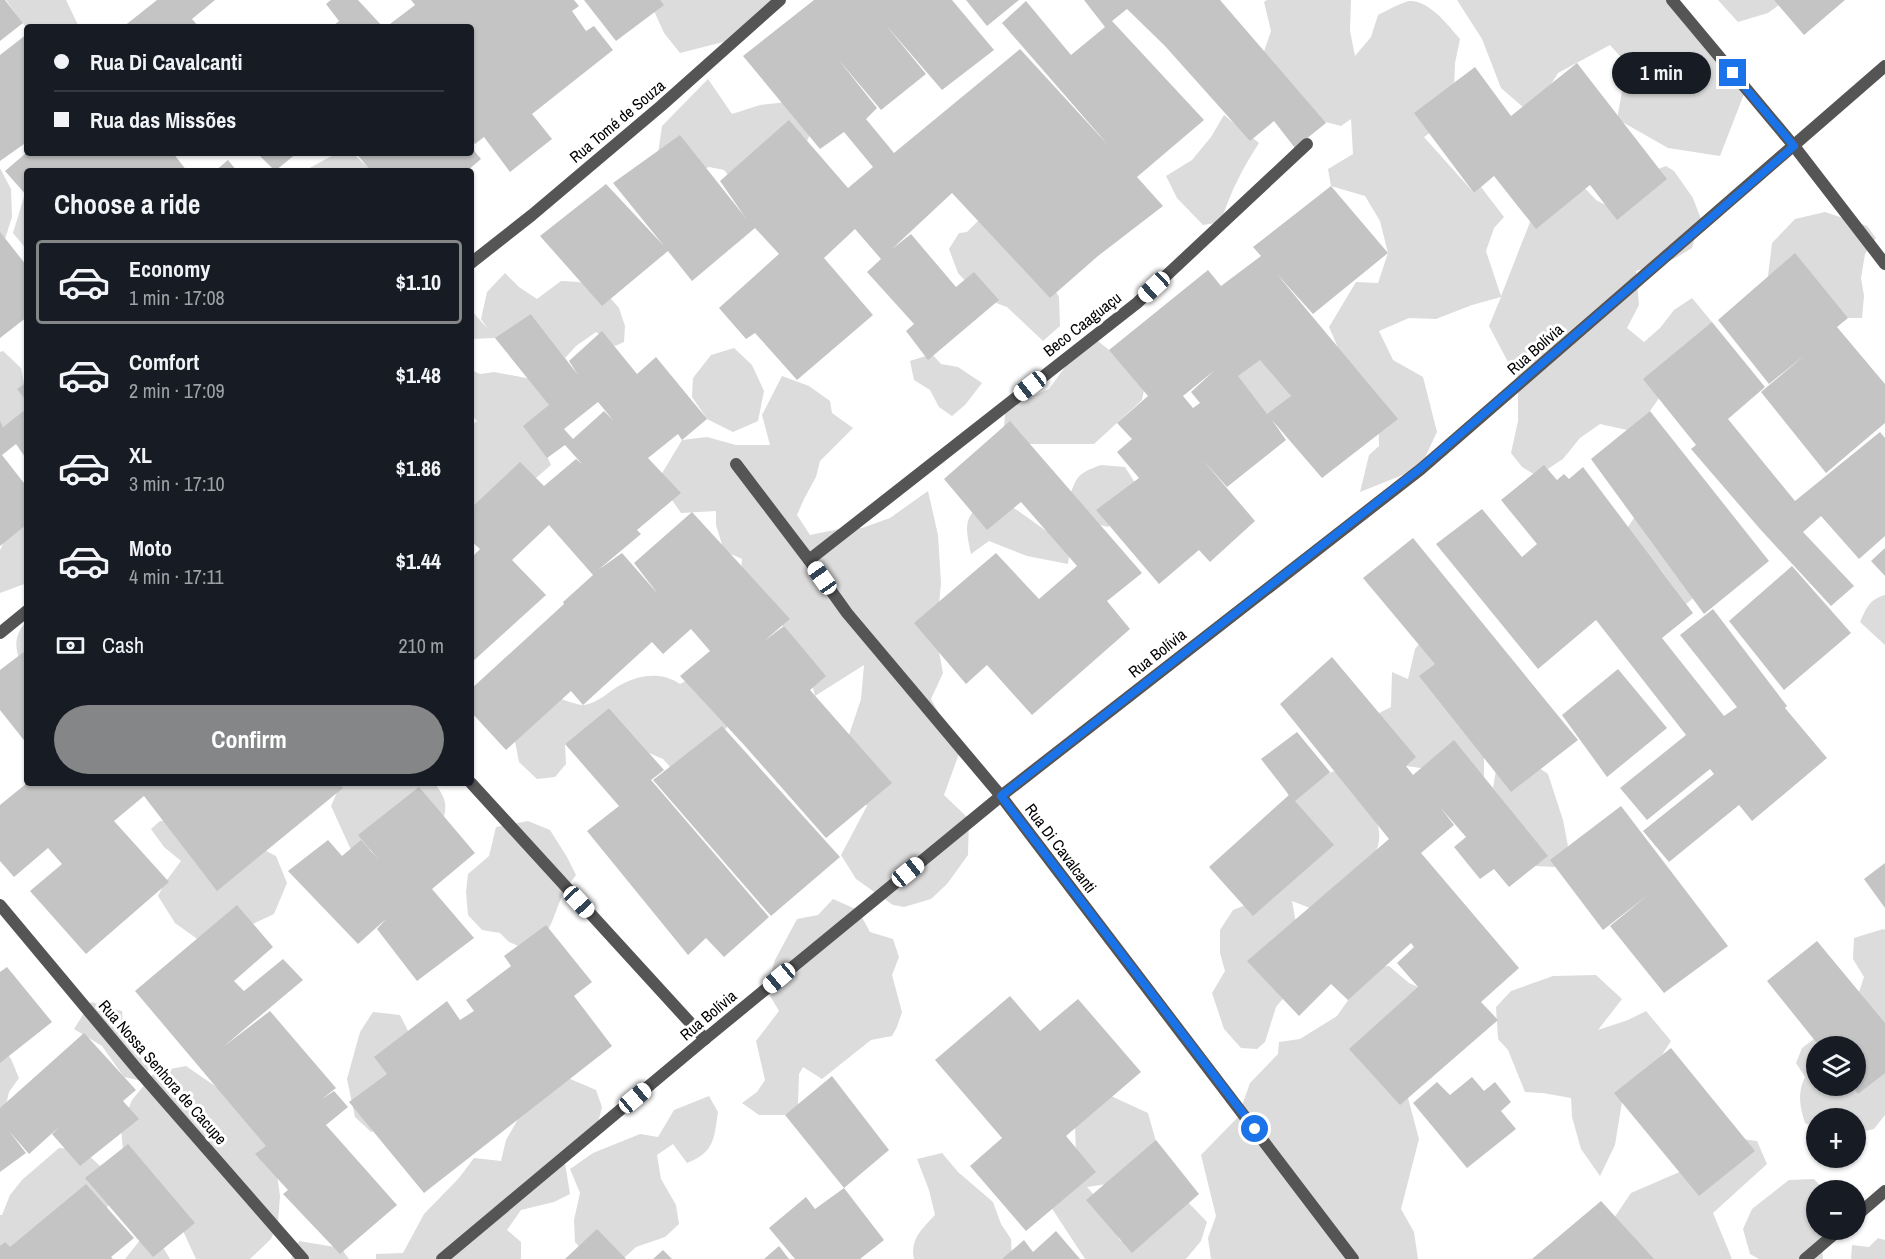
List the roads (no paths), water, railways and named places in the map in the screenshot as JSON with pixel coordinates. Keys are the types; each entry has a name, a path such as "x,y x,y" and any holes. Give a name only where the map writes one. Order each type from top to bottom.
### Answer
{"street":[{"name":"Rua Tomé de Souza","path":"474,261 661,106 780,0"},
{"path":"1672,0 1794,146 1885,264"},
{"name":"Rua Bolívia","path":"442,1259 1001,796 1421,468 1885,66"},
{"name":"Beco Caaguaçu","path":"809,560 1137,303 1306,144"},
{"name":"Rua Di Cavalcanti","path":"736,464 847,613 1001,796 1353,1259"},
{"path":"0,633 24,613"},
{"path":"474,786 705,1039"},
{"name":"Rua Nossa Senhora de Cacupe","path":"0,905 136,1069 303,1259"},
{"path":"1866,1207 1885,1191"},
{"path":"1805,1259 1827,1240"}]}
